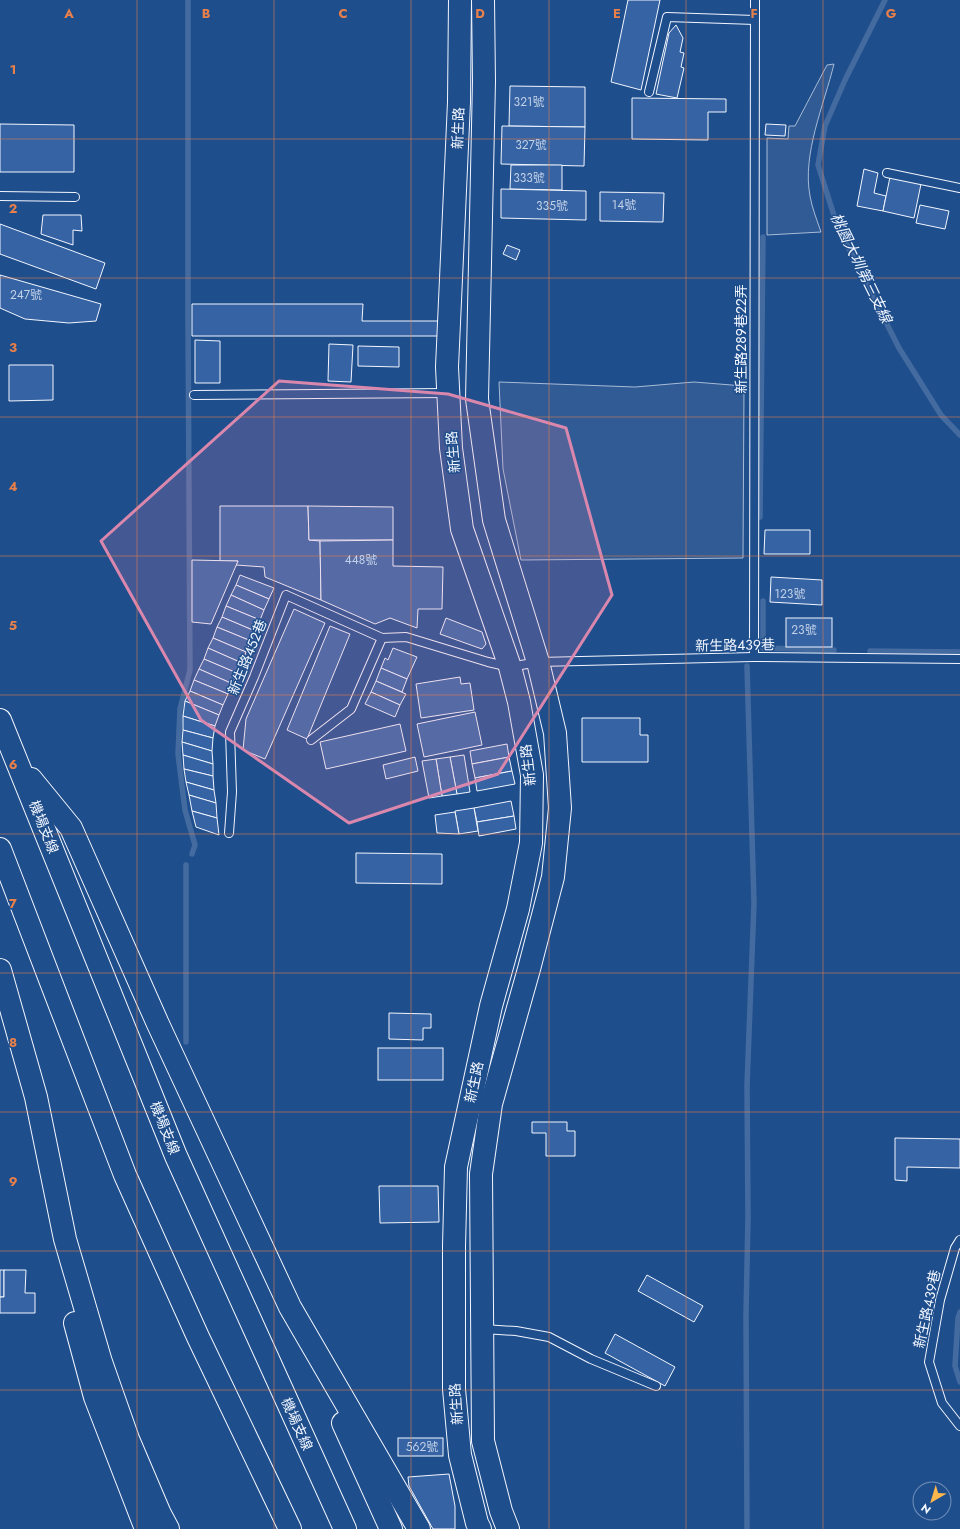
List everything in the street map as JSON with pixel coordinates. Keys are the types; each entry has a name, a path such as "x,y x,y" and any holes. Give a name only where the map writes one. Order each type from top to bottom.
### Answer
{"main road":[{"name":"新生路","path":"460,0 459,102 448,367 451,448 462,529 510,667 519,702 532,775 531,843 518,909 491,1006 456,1167 454,1246 454,1389 460,1455 477,1523 480,1529"},
{"name":"新生路","path":"483,0 484,81 477,399 494,520 538,662 555,733 560,808 553,877 491,1104 481,1174 483,1441 501,1511 508,1529"},
{"name":"機場支線","path":"0,720 176,1156 345,1529"},
{"path":"18,764 71,828 158,1024 392,1529"},
{"path":"0,849 125,1175 198,1337 290,1529"},
{"path":"0,970 36,1097 65,1239 101,1362 128,1439 160,1514 168,1529"},
{"path":"65,1239 70,1302 80,1344 95,1397 146,1529"},
{"path":"290,1307 419,1529"}],"lane":[{"name":"新生路289巷22弄","path":"754,657 755,0"},
{"path":"649,92 667,17 755,20"},
{"path":"887,173 960,188"},
{"path":"0,196 74,197"},
{"path":"194,395 449,393"},
{"name":"新生路452巷","path":"229,833 232,792 230,732 254,677 286,595 382,638 406,637 488,662 510,667"},
{"path":"311,740 352,709 382,638"},
{"name":"新生路439巷","path":"510,667 538,662 754,657 960,659"},
{"name":"新生路439巷","path":"960,1240 955,1248 940,1300 929,1362 942,1403 960,1426"},
{"path":"482,1329 516,1331 549,1337 591,1359 656,1386"}],"highlighted area":[{"path":"279,381 448,394 566,428 612,595 498,774 349,823 201,720 101,541"}],"shaded area":[{"path":"834,64 815,130 809,163 808,180 810,196 813,210 821,232 767,235 767,138 788,139 789,126 795,126 827,65"},
{"path":"499,382 635,387 694,382 744,386 743,558 521,560 503,469"}],"building":[{"path":"628,0 660,0 641,90 611,82"},
{"path":"676,25 683,38 680,52 684,53 681,67 684,68 677,98 656,94 669,33"},
{"path":"510,86 585,87 585,127 509,126"},
{"path":"632,98 726,99 726,112 708,112 708,140 632,139"},
{"path":"0,124 74,125 74,172 0,172"},
{"path":"766,124 786,125 785,136 765,135"},
{"path":"502,126 585,127 584,166 501,164"},
{"path":"511,165 562,165 562,190 510,189"},
{"path":"864,169 878,173 874,193 886,196 883,211 857,206"},
{"path":"890,177 921,184 914,218 883,211"},
{"path":"501,189 586,191 586,220 501,218"},
{"path":"600,192 664,193 663,222 600,221"},
{"path":"920,205 949,211 945,229 916,223"},
{"path":"43,215 81,215 82,231 73,230 73,245 41,234"},
{"path":"0,224 105,263 96,289 0,254"},
{"path":"507,245 520,250 516,260 503,254"},
{"path":"0,275 101,304 96,321 69,323 25,319 0,308"},
{"path":"192,304 363,304 362,321 441,321 441,336 192,336"},
{"path":"195,340 220,341 220,383 195,383"},
{"path":"329,344 353,345 351,382 328,381"},
{"path":"358,346 399,347 399,367 358,366"},
{"path":"9,365 53,365 53,400 9,401"},
{"path":"220,506 308,506 309,540 320,541 321,600 265,577 264,567 236,565 238,561 220,561"},
{"path":"308,506 393,507 393,540 309,540"},
{"path":"765,530 810,530 810,554 764,554"},
{"path":"393,540 393,566 443,567 442,609 418,609 417,628 390,618 375,624 321,600 320,541"},
{"path":"192,560 238,561 211,624 192,622"},
{"path":"240,575 274,588 269,599 236,585"},
{"path":"771,577 822,580 822,605 770,602"},
{"path":"236,585 269,599 264,610 231,595"},
{"path":"231,595 264,610 260,620 226,606"},
{"path":"226,606 260,620 255,631 222,617"},
{"path":"294,609 325,623 265,759 243,750 246,719"},
{"path":"222,617 255,631 251,641 217,627"},
{"path":"446,618 482,632 486,644 482,649 440,634"},
{"path":"786,618 832,618 832,647 786,647"},
{"path":"330,626 350,634 307,739 287,730"},
{"path":"217,627 251,641 246,652 213,638"},
{"path":"213,638 246,652 242,663 208,648"},
{"path":"208,648 242,663 237,673 204,659"},
{"path":"393,648 417,657 407,679 381,668 385,658 388,660"},
{"path":"204,659 237,673 233,684 199,669"},
{"path":"381,668 407,679 402,692 376,681"},
{"path":"199,669 233,684 228,694 194,680"},
{"path":"460,677 461,684 470,683 474,710 421,718 416,684"},
{"path":"194,680 228,694 223,705 190,691"},
{"path":"376,681 406,694 400,705 371,692"},
{"path":"190,691 223,705 219,715 185,701"},
{"path":"371,692 400,705 395,717 365,704"},
{"path":"185,701 219,715 215,726 183,716"},
{"path":"475,712 482,745 424,757 417,724"},
{"path":"183,716 215,726 213,738 183,730"},
{"path":"582,718 640,718 640,735 648,735 648,762 582,762"},
{"path":"400,724 406,751 326,769 320,742"},
{"path":"183,730 213,738 212,751 182,742"},
{"path":"182,742 212,751 213,764 183,755"},
{"path":"507,744 509,757 472,764 470,751"},
{"path":"183,755 213,764 213,776 184,769"},
{"path":"464,755 470,792 457,794 450,757"},
{"path":"415,757 418,771 386,779 383,765"},
{"path":"450,757 457,794 442,796 436,759"},
{"path":"509,757 512,771 475,778 472,764"},
{"path":"436,759 442,796 429,798 422,761"},
{"path":"184,769 213,776 214,790 186,782"},
{"path":"512,771 515,784 477,791 475,778"},
{"path":"186,782 214,790 216,803 189,795"},
{"path":"189,795 216,803 217,818 192,811"},
{"path":"511,801 514,816 477,822 474,808"},
{"path":"474,808 478,831 459,834 455,811"},
{"path":"192,811 217,818 219,835 196,827"},
{"path":"455,812 459,834 437,833 435,815"},
{"path":"514,816 516,829 479,836 477,822"},
{"path":"356,853 442,854 442,884 356,883"},
{"path":"389,1013 431,1014 431,1028 423,1028 423,1040 389,1039"},
{"path":"378,1048 443,1048 443,1080 378,1080"},
{"path":"532,1122 567,1122 567,1131 575,1131 575,1156 546,1156 546,1133 532,1133"},
{"path":"895,1138 960,1139 960,1168 907,1167 907,1181 895,1180"},
{"path":"379,1186 438,1186 439,1222 380,1223"},
{"path":"0,1270 4,1270 4,1297 0,1297"},
{"path":"4,1270 26,1270 25,1293 35,1293 35,1313 0,1313 0,1297 4,1297"},
{"path":"647,1275 703,1306 694,1322 638,1291"},
{"path":"615,1334 675,1367 665,1386 605,1353"},
{"path":"398,1438 443,1438 443,1456 398,1456"},
{"path":"449,1474 455,1506 455,1529 433,1529 409,1486 408,1477"}],"waterway":[{"path":"188,0 190,670 180,709 178,754 185,810 195,845 192,854"},
{"name":"桃園大圳第三支線","path":"885,0 845,80 825,126 818,165 837,225 899,348 941,415 960,435"},
{"path":"760,517 763,237"},
{"path":"763,601 763,648 834,650"},
{"path":"870,651 960,652"},
{"path":"747,666 754,903 747,1086 747,1529"},
{"path":"186,865 186,1042"},
{"name":"桃園大圳第三支線","path":"960,1312 958,1318 955,1366 960,1382"}]}
